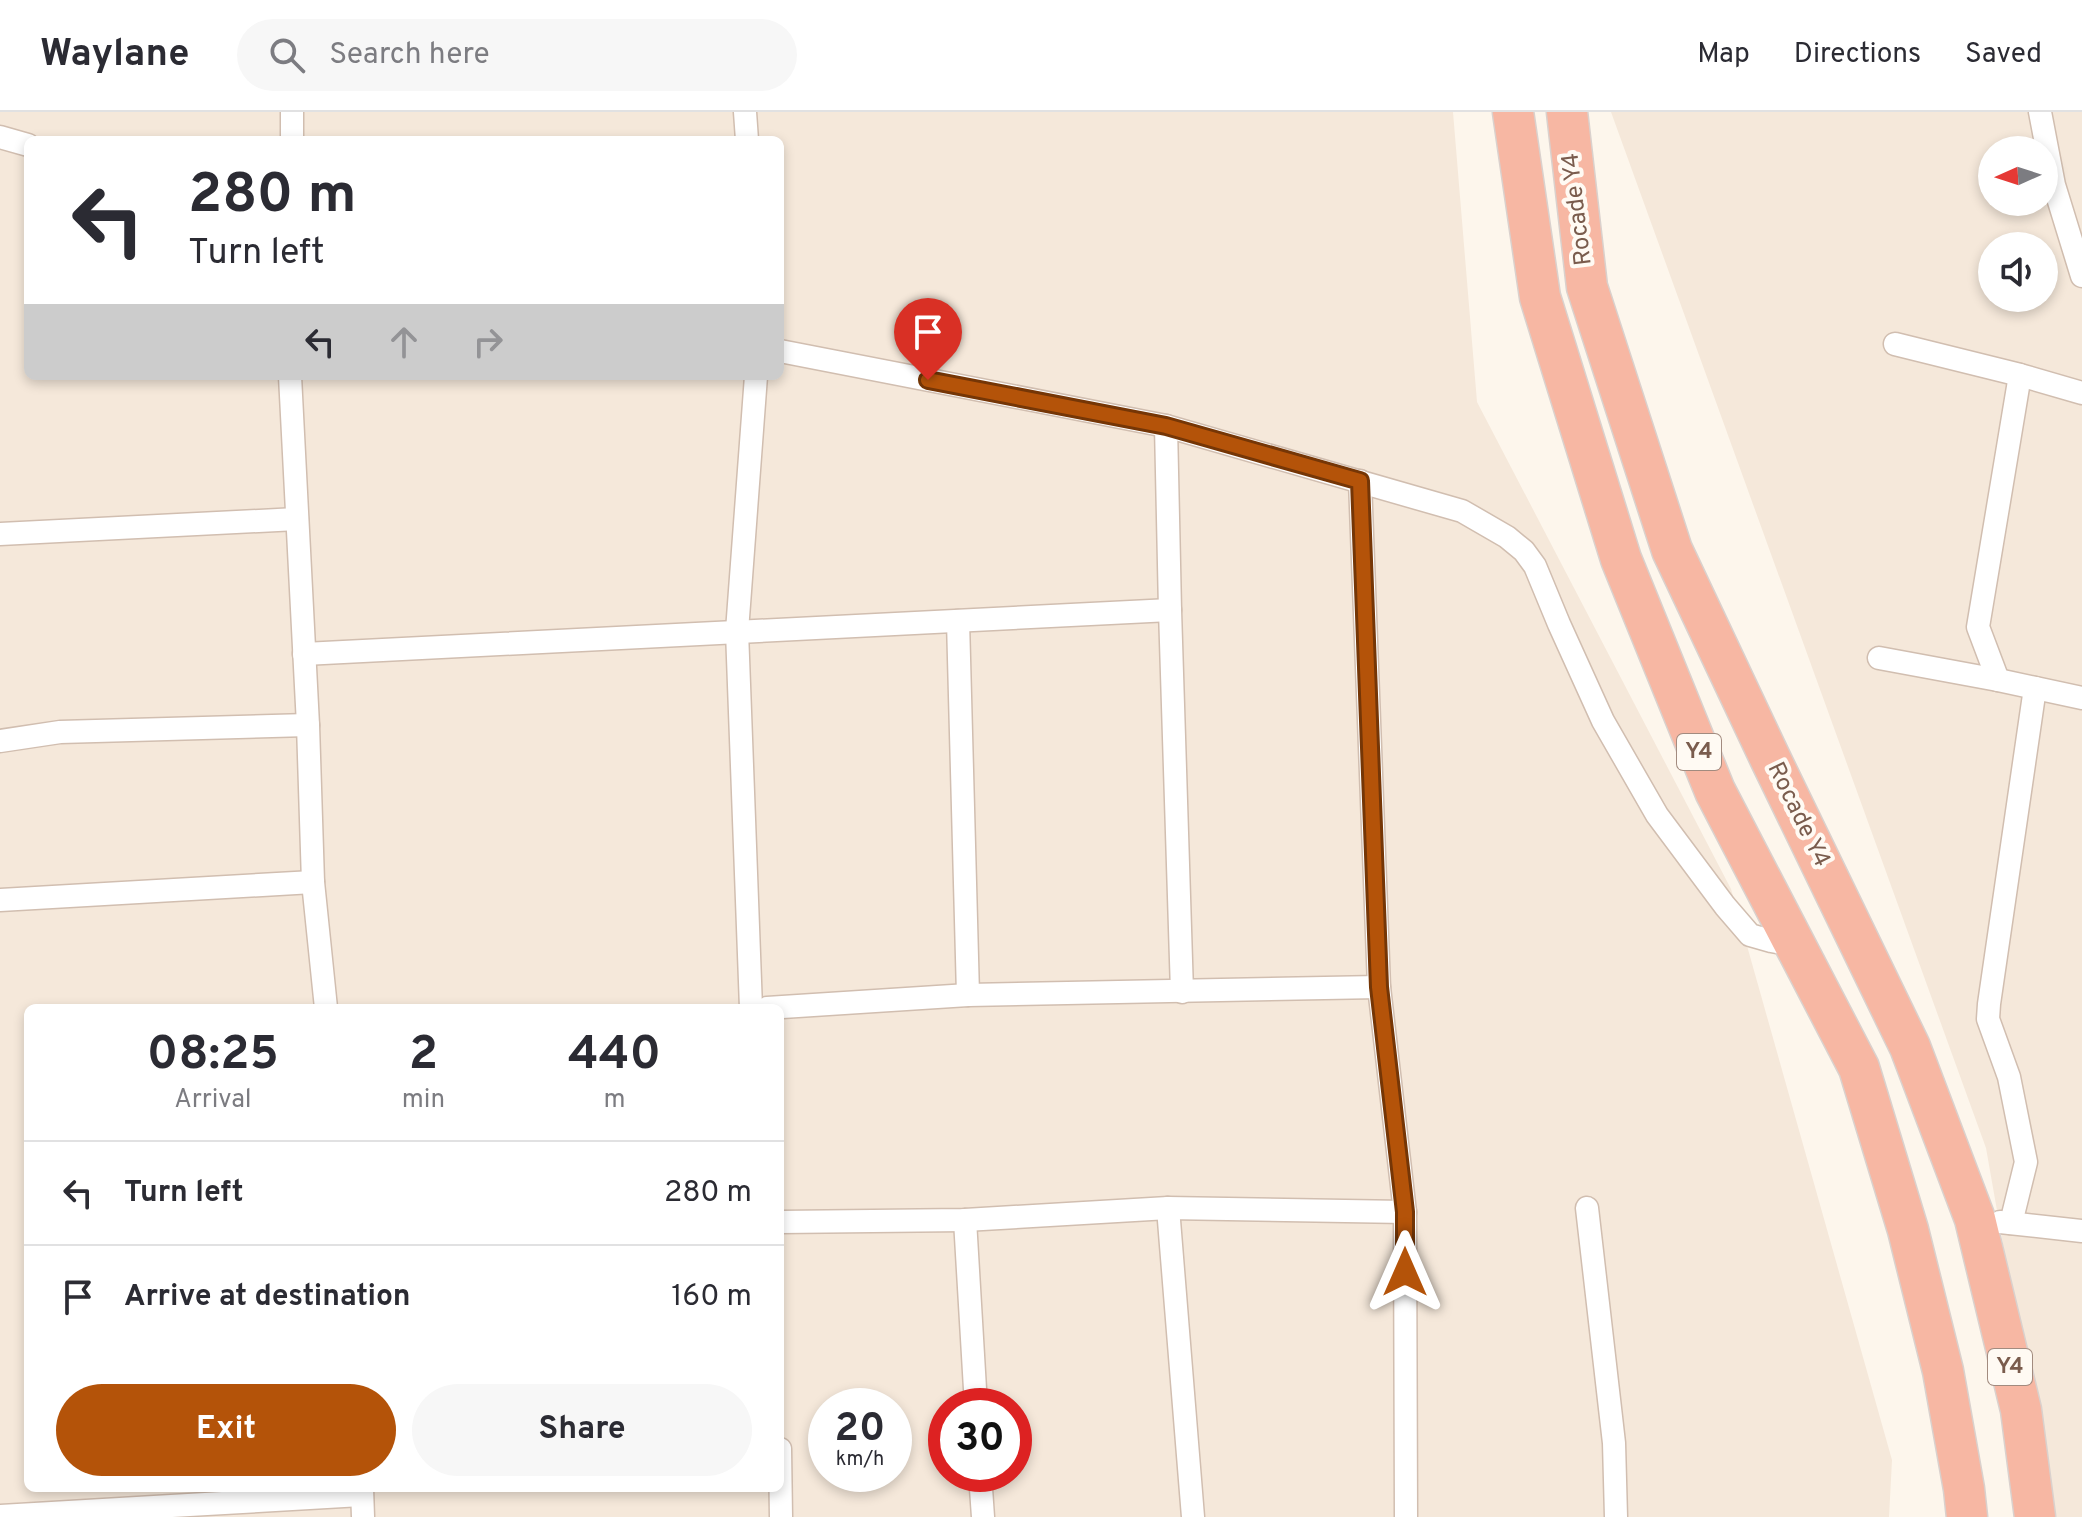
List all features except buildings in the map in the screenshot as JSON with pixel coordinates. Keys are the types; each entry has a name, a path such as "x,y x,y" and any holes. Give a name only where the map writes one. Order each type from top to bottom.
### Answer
{"highway":[{"name":"Rocade Y4","path":"1513,112 1540,297 1621,559 1715,791 1859,1068 1908,1230 1943,1371 1967,1517"},
{"name":"Rocade Y4","path":"1567,112 1587,287 1672,550 1993,1221 2035,1517"},
{"path":"1943,1371 1950,1517"}],"street":[{"path":"292,112 292,136"},
{"path":"745,112 747,136"},
{"path":"2040,112 2054,185 2082,276"},
{"path":"0,137 24,144"},
{"path":"1895,344 2082,393"},
{"path":"784,352 1166,426 1462,511 1507,537 1524,551 1535,566 1603,721 1657,815 1718,898 1750,935 1795,945"},
{"path":"1998,680 1978,627 2020,375"},
{"path":"290,380 313,882 326,1004"},
{"path":"751,1004 737,631 756,380"},
{"path":"1166,426 1182,992"},
{"path":"1360,481 1379,987 1405,1212 1406,1517"},
{"path":"0,534 297,519"},
{"path":"304,654 1170,610"},
{"path":"958,621 968,995"},
{"path":"1879,658 2082,698"},
{"path":"2035,688 1988,1019 2009,1077 2026,1162 1993,1221 2082,1231"},
{"path":"0,741 60,732 308,725"},
{"path":"0,900 313,882"},
{"path":"784,1007 968,995 1379,987"},
{"path":"784,1222 965,1220 1168,1208 1405,1212"},
{"path":"1168,1208 1193,1517"},
{"path":"1587,1208 1614,1443 1616,1517"},
{"path":"965,1220 975,1388"},
{"path":"781,1492 781,1517"},
{"path":"981,1492 983,1517"},
{"path":"0,1516 362,1500"}],"shaded area":[{"path":"0,112 1453,112 1477,402 1731,889 1892,1460 1889,1517 0,1517"},
{"path":"1611,112 2082,112 2082,1517 2051,1517 1986,1148"}],"route":[{"path":"928,380 1166,426 1360,481 1379,987 1405,1212 1405,1272"}]}
